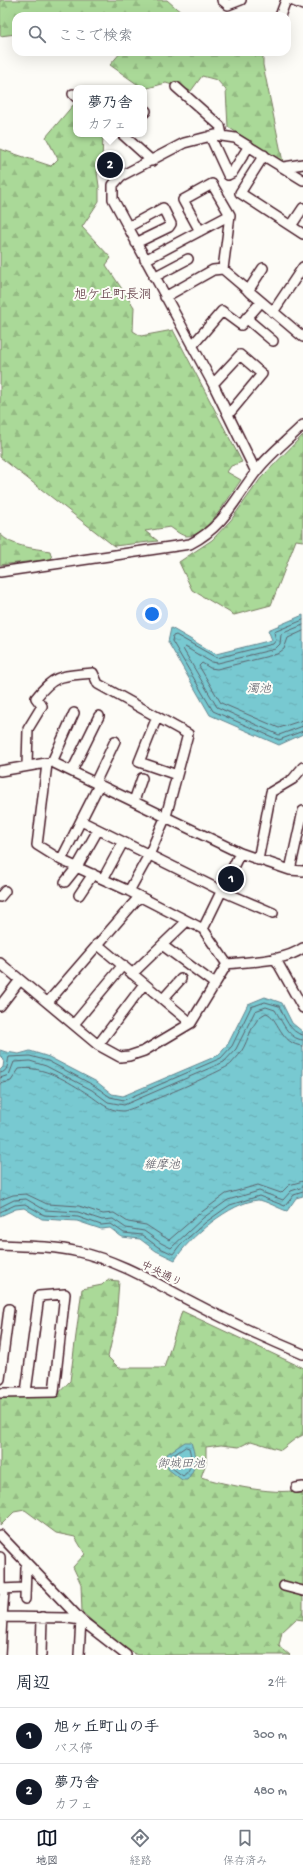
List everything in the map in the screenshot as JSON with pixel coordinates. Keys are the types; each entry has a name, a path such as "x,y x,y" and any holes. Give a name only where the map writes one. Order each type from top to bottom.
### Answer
{"street":[{"path":"222,0 228,5 240,0"},
{"path":"282,12 286,0"},
{"path":"291,0 302,4"},
{"path":"176,87 220,126 222,135"},
{"path":"256,472 213,384 113,199 113,185 121,176 184,143 210,136 222,135 235,138 303,180"},
{"path":"210,136 228,175 232,173 249,146"},
{"path":"127,137 152,161"},
{"path":"264,155 240,193 277,219 303,234"},
{"path":"284,167 303,164"},
{"path":"200,231 183,200 212,184 230,215 223,269"},
{"path":"128,227 163,208 171,224 169,227 136,243"},
{"path":"291,226 303,208"},
{"path":"145,260 230,215"},
{"path":"154,277 188,259"},
{"path":"248,291 263,268"},
{"path":"165,297 213,270 223,269 303,337"},
{"path":"273,312 302,270"},
{"path":"192,346 222,311 240,325 261,302"},
{"path":"246,318 273,341"},
{"path":"213,384 240,355 262,374 228,415"},
{"path":"0,572 190,544 206,536 224,517 256,472 303,425"},
{"path":"28,766 28,729 42,706 36,698 44,687 59,676 93,673 98,684 188,734 166,816 149,855 129,891"},
{"path":"74,713 49,763 37,845 61,860 129,891 203,929 227,964"},
{"path":"72,771 99,716"},
{"path":"157,717 139,762 177,774"},
{"path":"61,860 81,821 114,741"},
{"path":"0,771 49,763 72,771 240,853 290,870 303,871"},
{"path":"258,860 271,792 293,779 303,767"},
{"path":"134,801 142,778"},
{"path":"290,870 303,811"},
{"path":"81,821 222,891 273,913"},
{"path":"65,882 77,867 98,830"},
{"path":"103,879 123,842"},
{"path":"203,929 240,853"},
{"path":"79,895 93,874"},
{"path":"48,1002 139,897"},
{"path":"132,974 187,921"},
{"path":"97,944 191,1023"},
{"path":"162,945 214,984"},
{"path":"0,963 98,1045 120,1057 129,1056 144,1051 191,1023 227,964 275,958 297,953 303,948"},
{"path":"275,958 303,1008"},
{"path":"74,1024 122,965"},
{"path":"163,999 181,979"},
{"path":"0,1006 20,980"},
{"path":"98,1045 144,984"},
{"name":"中央通り","path":"0,1245 51,1247 101,1258 125,1268 228,1321 303,1354"},
{"path":"0,1393 54,1392 65,1294 39,1296 26,1392"},
{"path":"0,1380 9,1309"},
{"path":"0,1535 81,1620 122,1654"},
{"path":"0,1557 0,1584"},
{"path":"25,1599 26,1566 28,1565"},
{"path":"284,1586 303,1591"},
{"path":"0,1589 25,1588"},
{"path":"0,1589 4,1592 1,1617 0,1655"},
{"path":"1,1617 42,1617 81,1620"},
{"path":"41,1655 42,1617"},
{"path":"80,1655 81,1620"}],"green space":[{"path":"0,0 167,0 181,12 12,12 12,34 0,36"},
{"path":"118,56 263,56 263,65 283,162 228,127 226,90 217,80 202,76 191,91 166,83 147,88 147,85 138,85 110,65"},
{"path":"73,105 73,137 103,137 102,162 97,172 99,201 82,227 111,258 106,265 134,307 133,331 141,336 173,330 242,462 231,466 227,472 241,480 210,523 195,534 185,536 170,527 145,531 158,541 114,546 0,457 0,149 51,166 58,159 46,137"},
{"path":"303,435 303,541 296,540 271,605 234,615 192,590 179,562 212,540 231,520 261,478"},
{"path":"0,534 10,542 30,548 50,551 52,559 0,565"},
{"path":"107,1280 119,1281 116,1322 108,1357 119,1368 164,1368 182,1311 303,1368 303,1435 295,1439 281,1450 251,1441 239,1447 221,1445 206,1447 206,1463 201,1477 237,1486 268,1491 294,1491 303,1488 303,1620 296,1619 282,1632 279,1646 290,1655 137,1655 119,1645 82,1612 81,1584 73,1567 85,1554 75,1537 56,1533 25,1510 14,1512 0,1526 0,1397 55,1397 70,1381 82,1289 102,1285"}],"water":[{"name":"濁池","path":"303,615 303,734 279,745 210,715 168,642 171,628 216,654 272,640 268,630"},
{"name":"維摩池","path":"265,997 282,1003 292,1023 303,1032 303,1196 296,1198 287,1211 258,1200 247,1202 235,1207 211,1222 181,1251 175,1260 156,1251 140,1239 122,1237 110,1228 101,1229 77,1221 42,1219 24,1208 16,1209 0,1216 0,1070 3,1067 4,1060 0,1056 0,1050 19,1054 30,1051 49,1057 97,1082 112,1094 123,1096 219,1055 228,1044 248,1004"},
{"name":"御城田池","path":"185,1442 191,1442 195,1462 191,1475 187,1480 182,1480 168,1469 167,1454"}],"place":[{"name":"夢乃舎","path":"110,165"},
{"name":"旭ヶ丘町山の手","path":"231,879"}],"district":[{"name":"旭ケ丘町長洞","path":"113,293"}]}
